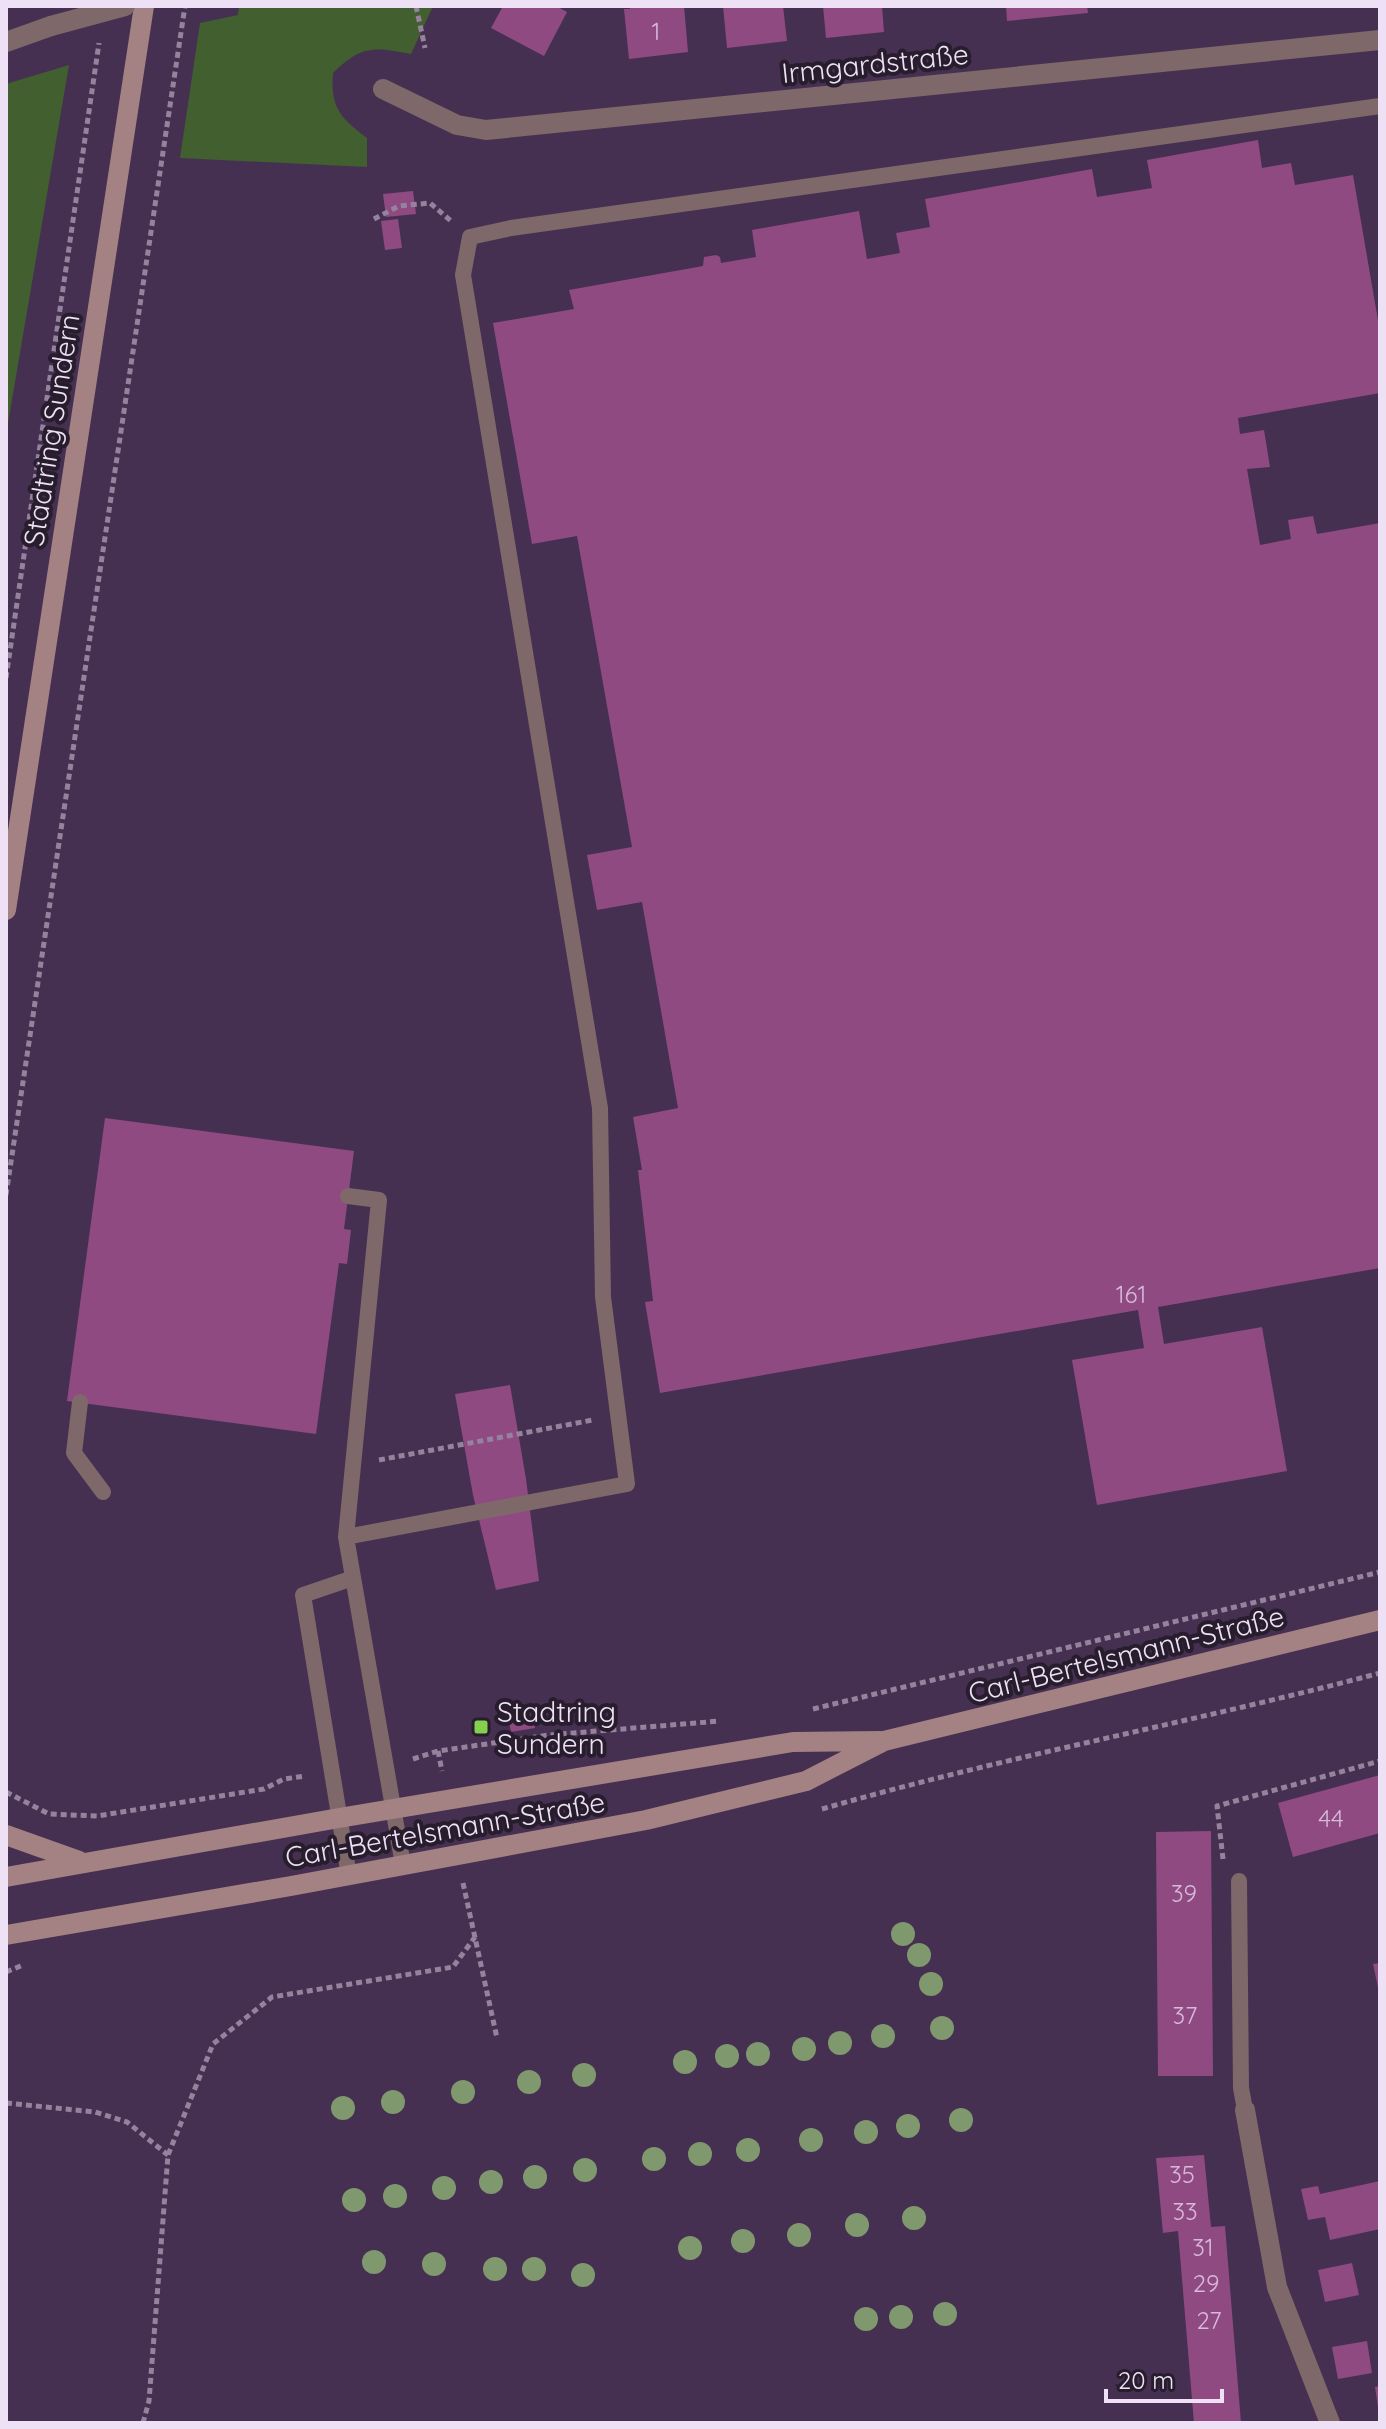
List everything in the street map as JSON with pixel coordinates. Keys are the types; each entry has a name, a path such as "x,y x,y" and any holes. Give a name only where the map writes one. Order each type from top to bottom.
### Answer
{"main road":[{"name":"Stadtring Sundern","path":"6,910 144,6"},
{"name":"Carl-Bertelsmann-Straße","path":"6,1877 393,1808 793,1742 884,1741 1380,1620"},
{"name":"Carl-Bertelsmann-Straße","path":"6,1935 349,1876 646,1820 806,1781 884,1741"},
{"path":"6,1835 83,1862"}],"street":[{"path":"6,42 125,6"},
{"name":"Irmgardstraße","path":"383,89 457,125 486,130 1380,40"},
{"path":"1245,2110 1277,2287 1330,2423"}],"lane":[{"path":"346,1537 627,1484 603,1297 600,1108 463,275 470,237 511,228 1380,106"},
{"path":"348,1196 379,1200 346,1537 403,1865"},
{"path":"80,1402 74,1453 103,1492"},
{"path":"349,1876 303,1595 353,1578"},
{"path":"1239,1881 1241,2088 1245,2110"}],"path":[{"path":"6,1195 185,6"},
{"path":"416,6 425,48"},
{"path":"6,678 101,34"},
{"path":"374,219 399,206 430,203 470,237"},
{"path":"352,1466 618,1415"},
{"path":"802,1710 830,1706 1380,1572"},
{"path":"910,1783 1380,1673"},
{"path":"412,1760 438,1751 549,1735 730,1720"},
{"path":"1239,1881 1224,1868 1217,1806 1380,1761"},
{"path":"6,1792 49,1814 97,1816 264,1789 284,1779 299,1777"},
{"path":"463,1881 497,2038"},
{"path":"143,2423 149,2401 168,2155 213,2044 272,1997 453,1967 475,1937"},
{"path":"6,2103 95,2112 127,2122 168,2155"}],"green space":[{"path":"239,6 433,6 411,54 369,50 352,57 333,73 333,95 339,111 367,138 367,167 180,158 200,23 238,15"},
{"path":"69,65 6,435 6,84"}],"building":[{"path":"503,6 556,6 567,12 544,56 491,28"},
{"path":"630,6 684,6 688,52 629,59 624,9 630,9"},
{"path":"723,6 783,6 787,41 727,48"},
{"path":"823,6 882,6 884,32 826,38"},
{"path":"1006,6 1087,6 1088,13 1007,21"},
{"path":"1258,140 1262,168 1291,163 1295,185 1353,175 1380,332 1380,393 1238,418 1240,434 1264,430 1270,467 1247,469 1260,545 1291,539 1288,520 1313,516 1317,534 1380,523 1380,1268 1158,1307 1164,1344 1262,1327 1287,1471 1097,1505 1072,1360 1144,1348 1138,1310 660,1393 645,1302 653,1301 638,1170 642,1170 633,1117 678,1108 642,902 597,910 587,855 632,847 577,536 532,544 493,323 574,309 569,290 703,266 704,257 716,255 721,263 756,257 752,230 859,211 867,259 900,253 896,233 930,227 925,199 1092,169 1097,197 1152,188 1147,160"},
{"path":"413,191 416,214 386,217 383,194"},
{"path":"398,219 402,248 385,250 381,221"},
{"path":"105,1118 354,1151 344,1229 351,1230 347,1264 339,1263 316,1434 67,1401"},
{"path":"510,1385 539,1581 496,1590 473,1495 455,1394"},
{"path":"534,1718 535,1728 511,1732 509,1722"},
{"path":"1380,1775 1380,1833 1293,1857 1278,1803"},
{"path":"1211,1831 1213,2076 1158,2076 1156,1832"},
{"path":"1380,1963 1380,1992 1379,1992 1373,1964"},
{"path":"1204,2155 1211,2227 1225,2226 1241,2423 1194,2423 1178,2231 1163,2233 1156,2158"},
{"path":"1380,2181 1380,2229 1330,2240 1325,2217 1308,2220 1301,2189 1318,2186 1320,2194"},
{"path":"1352,2263 1359,2295 1325,2302 1318,2270"},
{"path":"1367,2341 1372,2373 1338,2379 1332,2347"},
{"path":"1380,2386 1380,2407 1378,2407 1375,2387"}],"place":[{"name":"Stadtring Sundern","path":"481,1727"}]}
